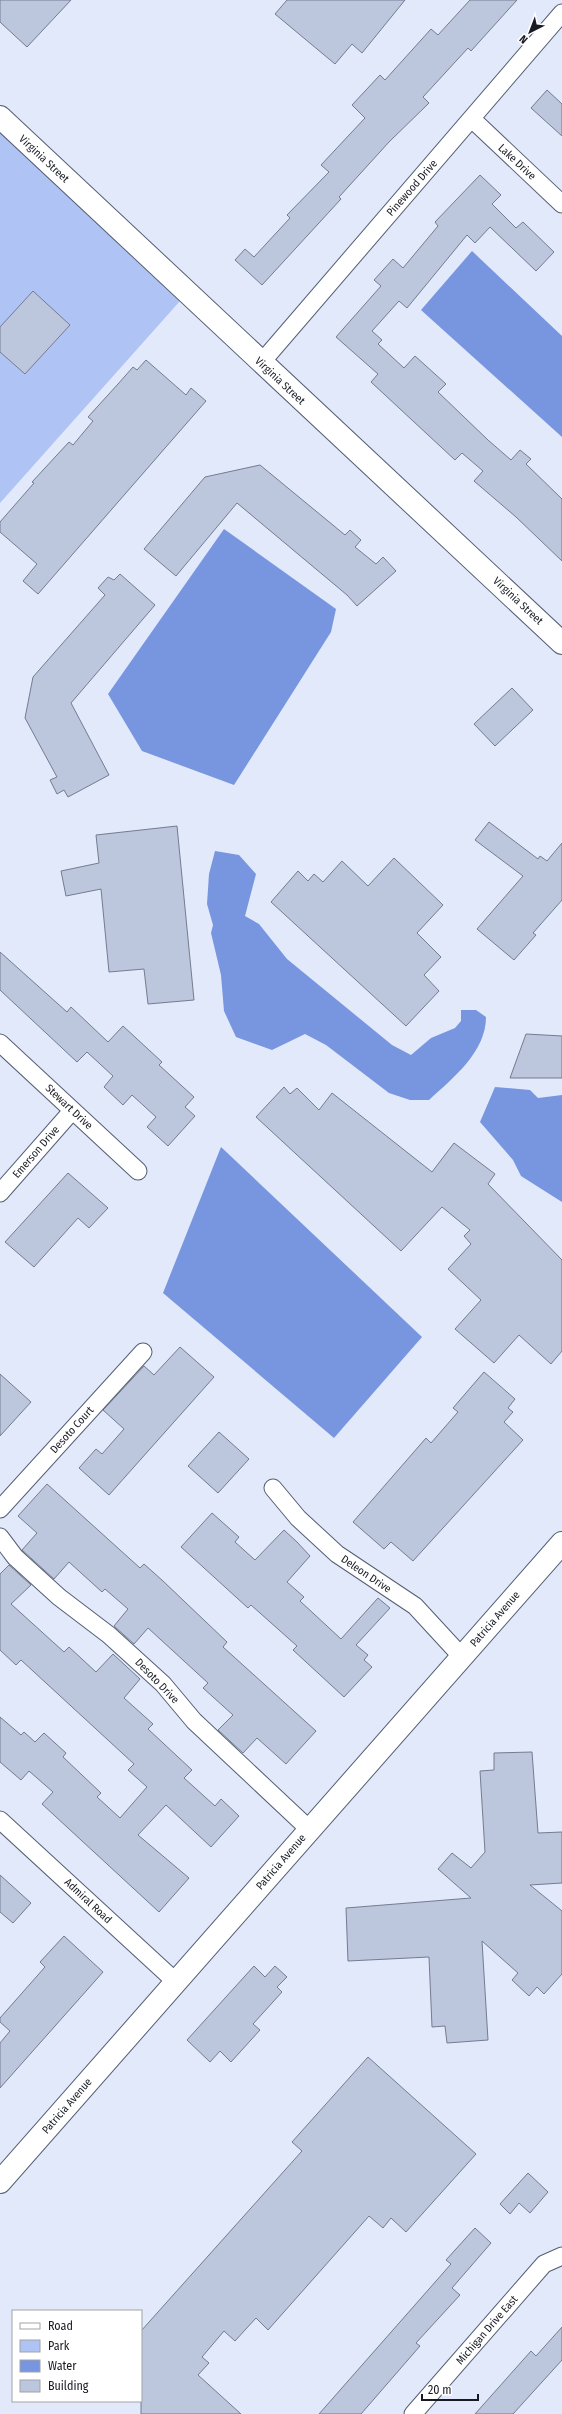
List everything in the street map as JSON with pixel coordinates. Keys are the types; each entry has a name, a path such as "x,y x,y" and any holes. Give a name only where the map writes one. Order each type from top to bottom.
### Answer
{"street":[{"name":"Pinewood Drive","path":"261,363 562,13"},
{"name":"Virginia Street","path":"0,117 261,363 562,643"},
{"name":"Lake Drive","path":"472,119 562,204"},
{"name":"Stewart Drive","path":"0,1043 138,1171"},
{"name":"Emerson Drive","path":"0,1192 72,1110"},
{"name":"Desoto Court","path":"0,1508 143,1352"},
{"name":"Deleon Drive","path":"273,1488 298,1518 337,1554 415,1606 462,1657"},
{"name":"Desoto Drive","path":"0,1537 15,1557 59,1597 110,1635 163,1684 194,1721 309,1829"},
{"name":"Patricia Avenue","path":"0,2182 562,1543"},
{"name":"Admiral Road","path":"1,1822 176,1982"},
{"name":"Michigan Drive East","path":"413,2414 544,2264 562,2256"}],"green space":[{"path":"0,132 180,301 0,503"}],"water":[{"path":"472,251 562,336 562,437 421,310"},
{"path":"224,529 336,609 331,632 234,785 142,751 108,694"},
{"path":"215,851 239,855 256,874 245,916 259,924 287,959 392,1045 411,1055 431,1038 455,1028 461,1021 461,1010 476,1010 486,1017 485,1030 480,1042 474,1053 458,1073 429,1100 410,1100 389,1093 326,1045 305,1034 272,1050 236,1037 224,1011 221,975 211,933 213,925 207,904 209,874"},
{"path":"495,1087 530,1090 538,1098 562,1095 562,1202 521,1176 513,1160 480,1122"},
{"path":"221,1147 422,1337 334,1438 163,1293"}],"building":[{"path":"0,0 71,0 27,47 0,22"},
{"path":"287,0 405,0 362,53 352,44 335,64 275,14"},
{"path":"470,0 517,0 471,51 468,48 423,97 429,103 389,142 339,197 341,199 262,285 235,260 245,249 254,257 290,218 287,215 329,172 321,165 365,118 352,105 380,75 385,80 431,29 438,35"},
{"path":"547,90 562,104 562,136 531,108"},
{"path":"480,175 501,195 492,204 516,228 523,222 554,252 536,271 490,227 475,243 467,235 407,308 399,301 372,331 382,340 378,344 404,368 415,356 446,384 438,392 511,460 520,450 531,459 526,464 562,499 562,561 516,517 474,481 483,471 462,453 455,460 371,382 378,374 336,337 381,286 374,280 393,259 403,268 438,226 435,222"},
{"path":"33,291 70,325 25,374 0,352 0,327"},
{"path":"146,360 186,395 191,388 206,401 38,594 23,581 37,564 0,532 0,522 34,483 32,482 69,442 73,445 93,421 88,417 133,367 137,370"},
{"path":"260,465 345,535 350,530 361,540 355,547 376,564 383,557 396,571 357,606 347,595 237,503 176,576 144,549 205,477"},
{"path":"120,574 155,605 71,703 109,775 68,797 64,790 57,794 50,780 57,777 25,718 33,677 105,595 98,588 108,577 114,580"},
{"path":"512,688 533,710 495,746 474,724"},
{"path":"489,822 538,859 540,856 547,861 562,843 562,900 533,933 536,935 514,960 477,929 523,876 475,840"},
{"path":"177,826 194,1000 148,1004 144,969 109,972 101,889 66,896 61,871 99,863 96,835"},
{"path":"394,858 443,905 417,933 441,957 424,975 439,991 406,1026 271,902 298,871 308,881 314,874 323,882 342,861 368,886"},
{"path":"0,952 67,1012 71,1007 108,1042 123,1026 162,1062 159,1065 194,1097 185,1107 195,1116 168,1146 147,1127 156,1117 132,1095 123,1105 104,1087 113,1076 87,1052 77,1062 0,990"},
{"path":"526,1034 562,1036 562,1078 510,1078"},
{"path":"284,1087 290,1094 297,1088 319,1110 332,1093 432,1172 454,1143 495,1174 488,1184 562,1260 562,1351 551,1364 519,1335 494,1363 455,1329 481,1300 448,1269 471,1244 464,1236 470,1230 442,1207 401,1251 256,1117"},
{"path":"68,1173 108,1208 89,1228 78,1218 34,1267 5,1242"},
{"path":"180,1347 214,1377 109,1495 79,1468 96,1449 102,1454 124,1429 103,1410 144,1366 154,1375"},
{"path":"484,1372 515,1399 508,1408 513,1412 504,1422 523,1440 413,1561 391,1542 384,1549 353,1522 426,1438 431,1443 458,1412 453,1408"},
{"path":"0,1374 31,1402 0,1436"},
{"path":"219,1432 249,1459 218,1493 188,1466"},
{"path":"47,1484 140,1568 144,1564 163,1581 227,1642 223,1647 316,1731 286,1764 257,1738 243,1753 218,1730 233,1715 203,1688 208,1683 148,1628 134,1644 114,1626 128,1609 105,1589 102,1592 69,1562 54,1579 22,1550 37,1533 18,1516"},
{"path":"212,1513 239,1537 235,1542 255,1560 284,1530 297,1542 310,1556 287,1582 304,1597 300,1601 341,1639 378,1598 390,1608 356,1645 368,1655 364,1660 372,1667 344,1697 293,1650 297,1646 251,1605 248,1608 181,1547"},
{"path":"9,1565 31,1585 11,1604 64,1652 69,1647 96,1672 113,1654 140,1679 124,1698 153,1724 148,1729 192,1770 184,1778 215,1806 221,1799 239,1816 211,1847 166,1805 138,1835 189,1878 159,1912 42,1804 53,1792 29,1771 21,1780 0,1762 0,1717 21,1735 24,1732 35,1742 44,1733 66,1753 63,1757 101,1793 97,1797 120,1818 147,1787 128,1770 134,1764 21,1660 16,1665 0,1650 0,1574"},
{"path":"532,1752 538,1833 562,1832 562,1883 530,1885 562,1911 562,1974 544,1994 537,1987 529,1996 512,1980 518,1973 482,1941 488,2040 447,2043 445,2026 432,2027 429,1957 348,1961 346,1908 471,1898 438,1869 452,1853 471,1868 485,1852 480,1771 494,1770 494,1753"},
{"path":"0,1875 31,1903 13,1923 0,1912"},
{"path":"64,1936 103,1972 0,2088 0,2043 10,2031 0,2022 0,2018 45,1967 40,1962"},
{"path":"254,1966 265,1977 275,1966 287,1977 277,1987 282,1992 253,2024 260,2030 231,2062 220,2051 210,2062 187,2040"},
{"path":"368,2057 476,2154 406,2232 391,2218 383,2228 369,2216 268,2330 256,2318 235,2341 224,2331 202,2357 209,2363 198,2375 241,2414 141,2414 142,2330 302,2151 292,2142"},
{"path":"528,2173 548,2192 530,2213 519,2203 510,2214 500,2204"},
{"path":"475,2228 491,2243 452,2288 460,2295 416,2343 420,2346 361,2414 319,2414 451,2264 446,2260"},
{"path":"562,2327 562,2360 513,2414 475,2414 531,2351 536,2356"}]}
